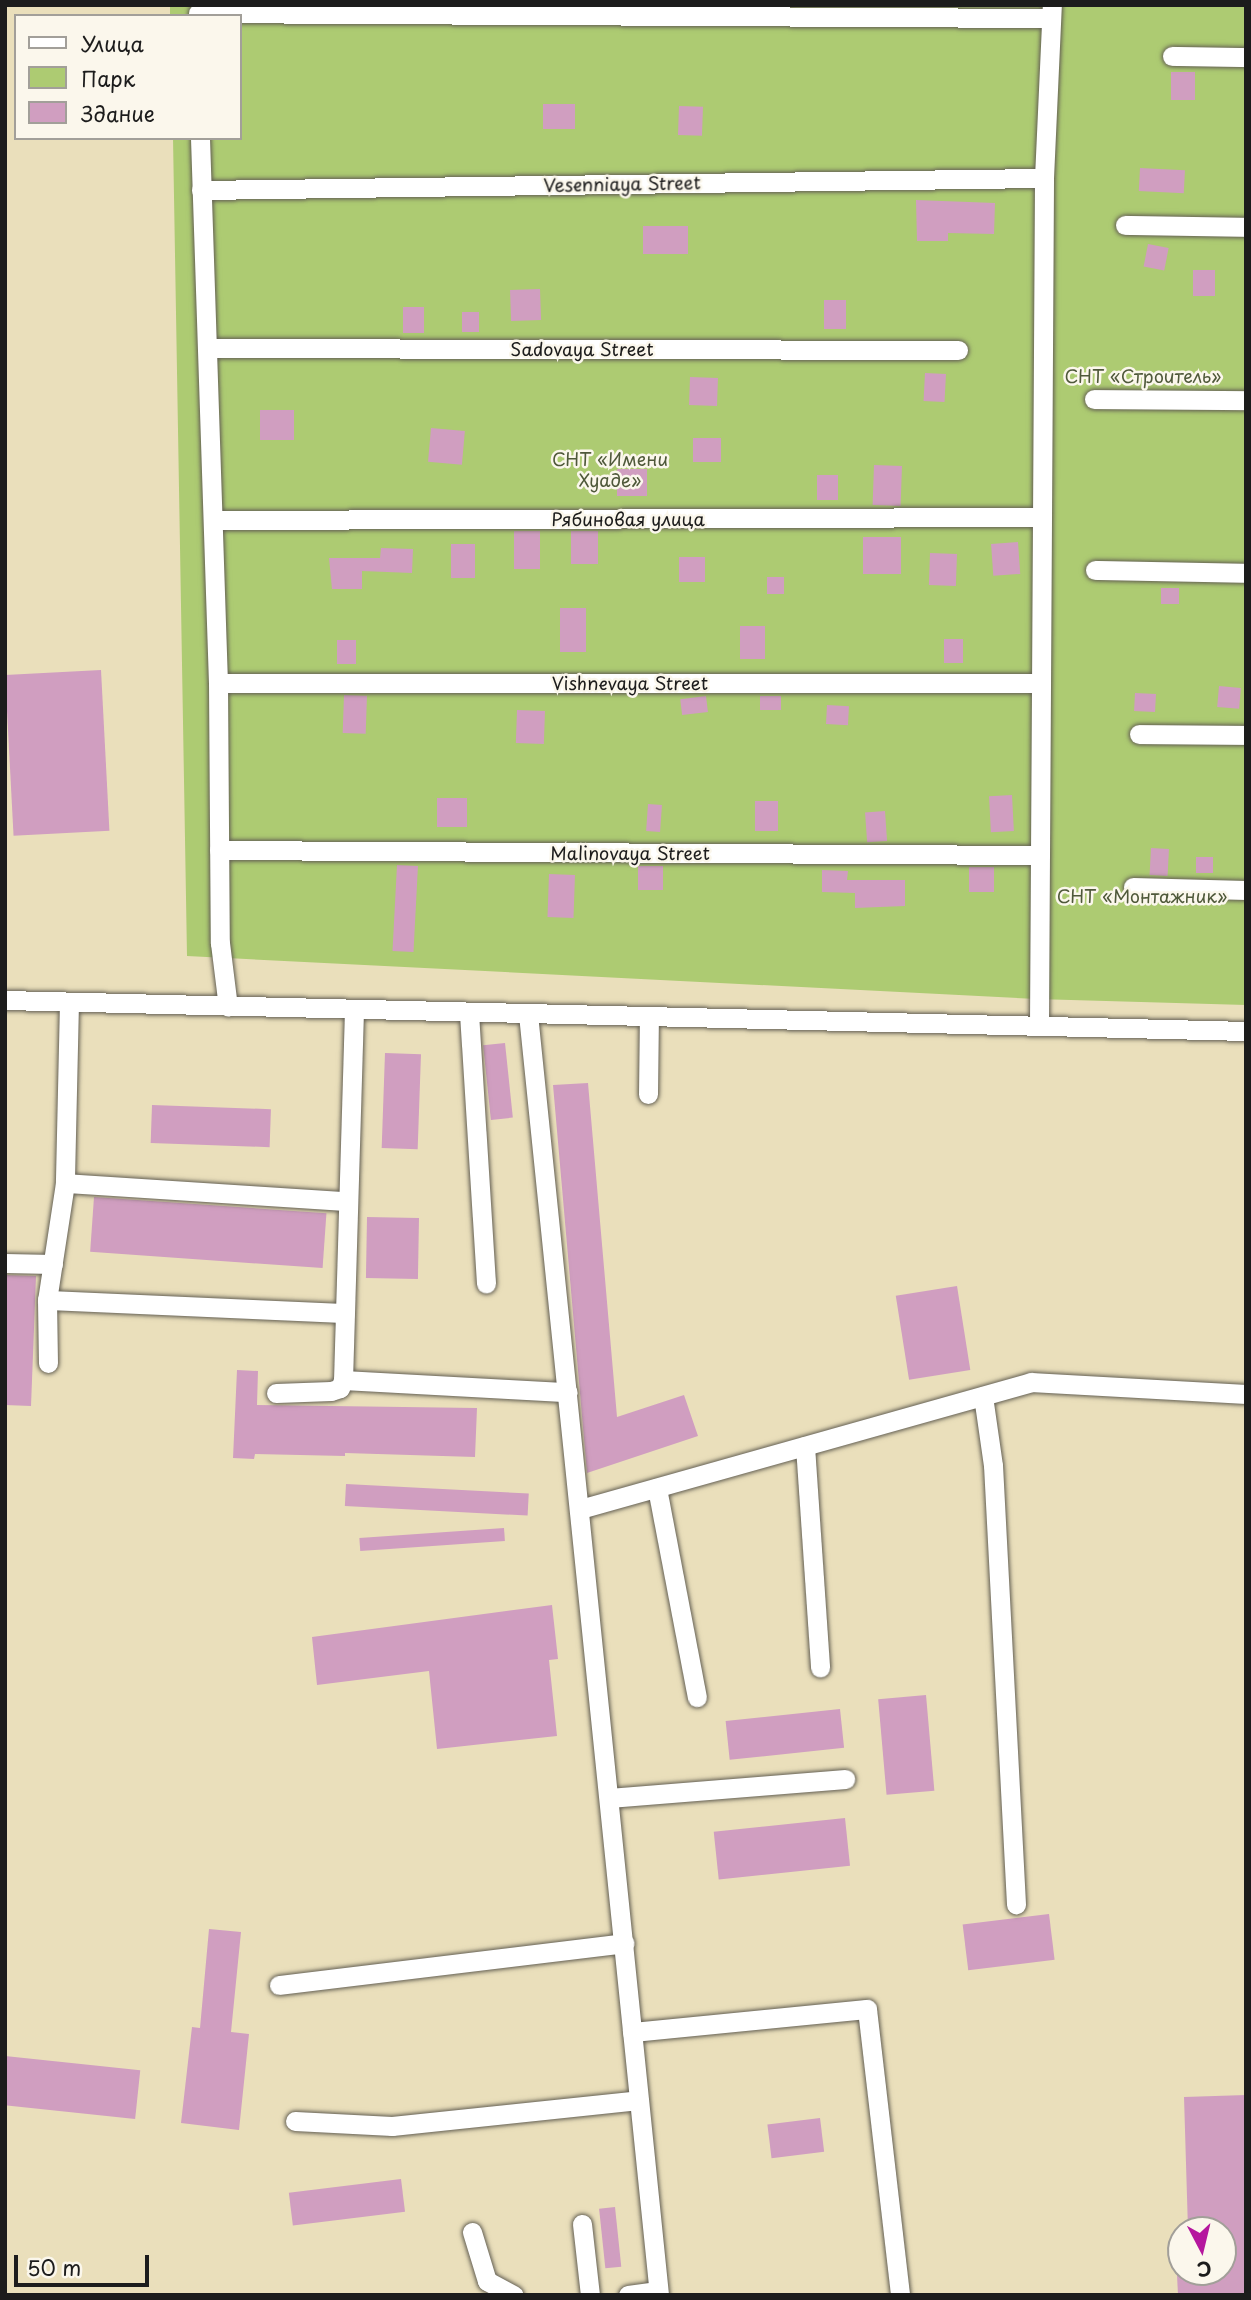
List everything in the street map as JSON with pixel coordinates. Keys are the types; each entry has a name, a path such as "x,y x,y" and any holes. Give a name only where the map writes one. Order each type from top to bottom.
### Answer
{"street":[{"path":"198,11 1052,12 1044,178 1039,1025"},
{"path":"1172,56 1246,57"},
{"path":"200,140 218,683 220,943 228,1007"},
{"name":"Vesenniaya Street","path":"201,190 1044,178"},
{"path":"1125,225 1246,228"},
{"name":"Sadovaya Street","path":"207,348 958,349"},
{"path":"1094,399 1246,400"},
{"name":"Рябиновая улица","path":"213,520 1042,517"},
{"path":"1095,570 1246,573"},
{"name":"Vishnevaya Street","path":"218,683 1041,683"},
{"path":"1139,734 1246,735"},
{"name":"Malinovaya Street","path":"219,850 1040,855"},
{"path":"1133,887 1246,890"},
{"path":"5,1000 1246,1031"},
{"path":"48,1363 47,1300 65,1184 69,1002"},
{"path":"276,1392 331,1391 340,1388 343,1380 354,1010"},
{"path":"469,1013 486,1283"},
{"path":"528,1014 658,2293 628,2295"},
{"path":"648,1094 649,1016"},
{"path":"65,1184 347,1201"},
{"path":"5,1263 52,1264"},
{"path":"47,1300 345,1313"},
{"path":"343,1380 568,1392"},
{"path":"580,1509 1031,1382 1246,1395"},
{"path":"983,1395 993,1465 1016,1904"},
{"path":"805,1446 820,1667"},
{"path":"657,1488 697,1698"},
{"path":"609,1798 845,1779"},
{"path":"279,1985 624,1943"},
{"path":"632,2032 867,2009 900,2295"},
{"path":"295,2121 392,2126 639,2100"},
{"path":"582,2224 590,2295"},
{"path":"472,2232 487,2281 513,2295"}],"green space":[{"name":"СНТ «Имени Хуаде»","path":"170,5 1246,5 1246,1005 1036,999 187,956 173,140 242,140 242,14 170,14"}],"building":[{"path":"1171,72 1195,72 1195,100 1171,100"},
{"path":"543,104 575,104 575,129 543,129"},
{"path":"679,106 703,107 702,136 678,135"},
{"path":"1140,168 1185,170 1184,193 1139,191"},
{"path":"916,200 995,203 994,234 948,233 948,241 917,241"},
{"path":"643,226 688,226 688,254 643,254"},
{"path":"1148,244 1169,248 1164,271 1144,267"},
{"path":"1193,270 1215,270 1215,296 1193,296"},
{"path":"540,289 541,320 511,321 510,290"},
{"path":"824,300 846,300 846,329 824,329"},
{"path":"403,307 424,307 424,333 403,333"},
{"path":"462,312 479,312 479,332 462,332"},
{"path":"925,373 946,374 945,402 924,401"},
{"path":"690,377 718,378 717,406 689,405"},
{"path":"260,410 294,410 294,440 260,440"},
{"path":"431,428 465,431 462,465 428,462"},
{"path":"693,438 721,438 721,462 693,462"},
{"path":"874,465 902,466 901,506 873,505"},
{"path":"617,469 647,469 647,496 617,496"},
{"path":"817,475 838,475 838,500 817,500"},
{"path":"514,531 540,531 540,569 514,569"},
{"path":"571,531 598,531 598,564 571,564"},
{"path":"863,537 901,537 901,574 863,574"},
{"path":"1018,542 1020,574 993,576 991,544"},
{"path":"451,544 475,544 475,578 451,578"},
{"path":"381,548 413,549 412,573 362,571 362,589 332,589 329,558 380,558"},
{"path":"930,553 957,554 956,586 929,585"},
{"path":"679,557 705,557 705,582 679,582"},
{"path":"767,577 784,577 784,594 767,594"},
{"path":"1161,588 1179,588 1179,604 1161,604"},
{"path":"560,608 586,608 586,652 560,652"},
{"path":"740,626 765,626 765,659 740,659"},
{"path":"944,639 963,639 963,663 944,663"},
{"path":"337,640 356,640 356,664 337,664"},
{"path":"101,670 109,831 14,836 5,675"},
{"path":"1219,686 1241,688 1239,709 1217,707"},
{"path":"1135,693 1156,694 1155,712 1134,711"},
{"path":"344,695 367,696 366,734 343,733"},
{"path":"706,696 708,712 682,715 680,699"},
{"path":"760,696 781,696 781,710 760,710"},
{"path":"827,705 849,706 848,725 826,724"},
{"path":"517,710 545,711 544,744 516,743"},
{"path":"1012,795 1014,831 991,832 989,796"},
{"path":"437,798 467,798 467,827 437,827"},
{"path":"755,801 778,801 778,831 755,831"},
{"path":"648,804 662,805 660,832 646,831"},
{"path":"885,811 887,841 867,842 865,812"},
{"path":"1151,848 1169,849 1168,876 1150,875"},
{"path":"1196,857 1213,857 1213,873 1196,873"},
{"path":"397,865 418,866 413,952 392,951"},
{"path":"638,866 663,866 663,890 638,890"},
{"path":"969,867 994,867 994,892 969,892"},
{"path":"822,870 848,871 847,880 905,880 905,906 855,908 855,893 822,892"},
{"path":"549,874 575,875 573,918 547,917"},
{"path":"505,1043 513,1118 491,1120 483,1045"},
{"path":"385,1053 421,1054 418,1149 382,1148"},
{"path":"588,1083 617,1417 684,1395 698,1436 587,1473 553,1085"},
{"path":"152,1105 271,1109 270,1147 151,1143"},
{"path":"94,1197 326,1213 323,1268 90,1252"},
{"path":"367,1217 419,1218 418,1279 366,1278"},
{"path":"5,1275 36,1276 31,1406 5,1405"},
{"path":"957,1286 970,1370 909,1380 896,1296"},
{"path":"237,1370 258,1371 257,1405 477,1408 475,1457 345,1453 345,1456 255,1454 254,1459 233,1458"},
{"path":"346,1484 529,1494 528,1516 345,1506"},
{"path":"504,1528 505,1541 360,1551 359,1538"},
{"path":"552,1605 558,1659 549,1660 557,1736 437,1749 429,1671 317,1685 312,1637"},
{"path":"926,1695 934,1791 887,1795 878,1699"},
{"path":"840,1709 844,1748 730,1760 726,1721"},
{"path":"845,1818 850,1866 719,1880 714,1832"},
{"path":"1049,1914 1055,1960 968,1970 963,1925"},
{"path":"209,1929 241,1932 231,2032 249,2034 239,2130 181,2123 192,2027 200,2028"},
{"path":"5,2056 140,2070 135,2119 5,2105"},
{"path":"1246,2095 1246,2295 1178,2295 1178,2286 1237,2286 1237,2216 1188,2216 1184,2097"},
{"path":"820,2118 824,2152 772,2158 767,2124"},
{"path":"401,2179 405,2212 293,2226 289,2193"},
{"path":"615,2207 621,2267 605,2268 599,2209"}],"park label":[{"name":"СНТ «Строитель»","path":"1143,376"},
{"name":"СНТ «Монтажник»","path":"1142,896"}]}
